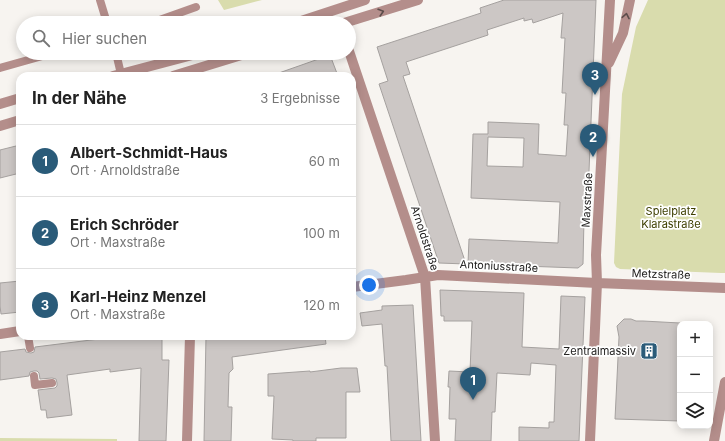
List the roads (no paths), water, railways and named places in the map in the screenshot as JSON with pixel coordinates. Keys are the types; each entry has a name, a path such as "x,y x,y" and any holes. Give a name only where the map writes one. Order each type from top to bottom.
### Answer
{"street":[{"path":"316,16 365,0"},
{"path":"356,19 418,0"},
{"name":"Maxstraße","path":"590,441 597,283 596,255 610,0"},
{"name":"Maxstraße","path":"606,71 623,33 630,0"},
{"path":"129,72 174,60"},
{"path":"186,72 225,60"},
{"name":"Arnoldstraße","path":"352,60 426,277 435,441"},
{"path":"0,104 16,99"},
{"path":"0,126 16,121"},
{"name":"Antoniusstraße","path":"356,286 438,275 597,283"},
{"name":"Metzstraße","path":"597,283 725,288"},
{"path":"0,334 16,332"},
{"path":"187,441 190,340"},
{"path":"714,441 725,382"}],"lane":[{"path":"100,0 105,16"},
{"path":"171,16 196,7"},
{"path":"0,68 28,60"},
{"path":"117,60 118,72"},
{"path":"29,340 30,348"},
{"path":"34,376 35,386 52,383"}],"place":[{"name":"Karl-Heinz Menzel","path":"595,95"},
{"name":"Erich Schröder","path":"593,157"},
{"name":"Zentralmassiv","path":"649,351"},
{"name":"Albert-Schmidt-Haus","path":"473,400"}],"park label":[{"name":"Spielplatz Klarastraße","path":"671,217"}]}
